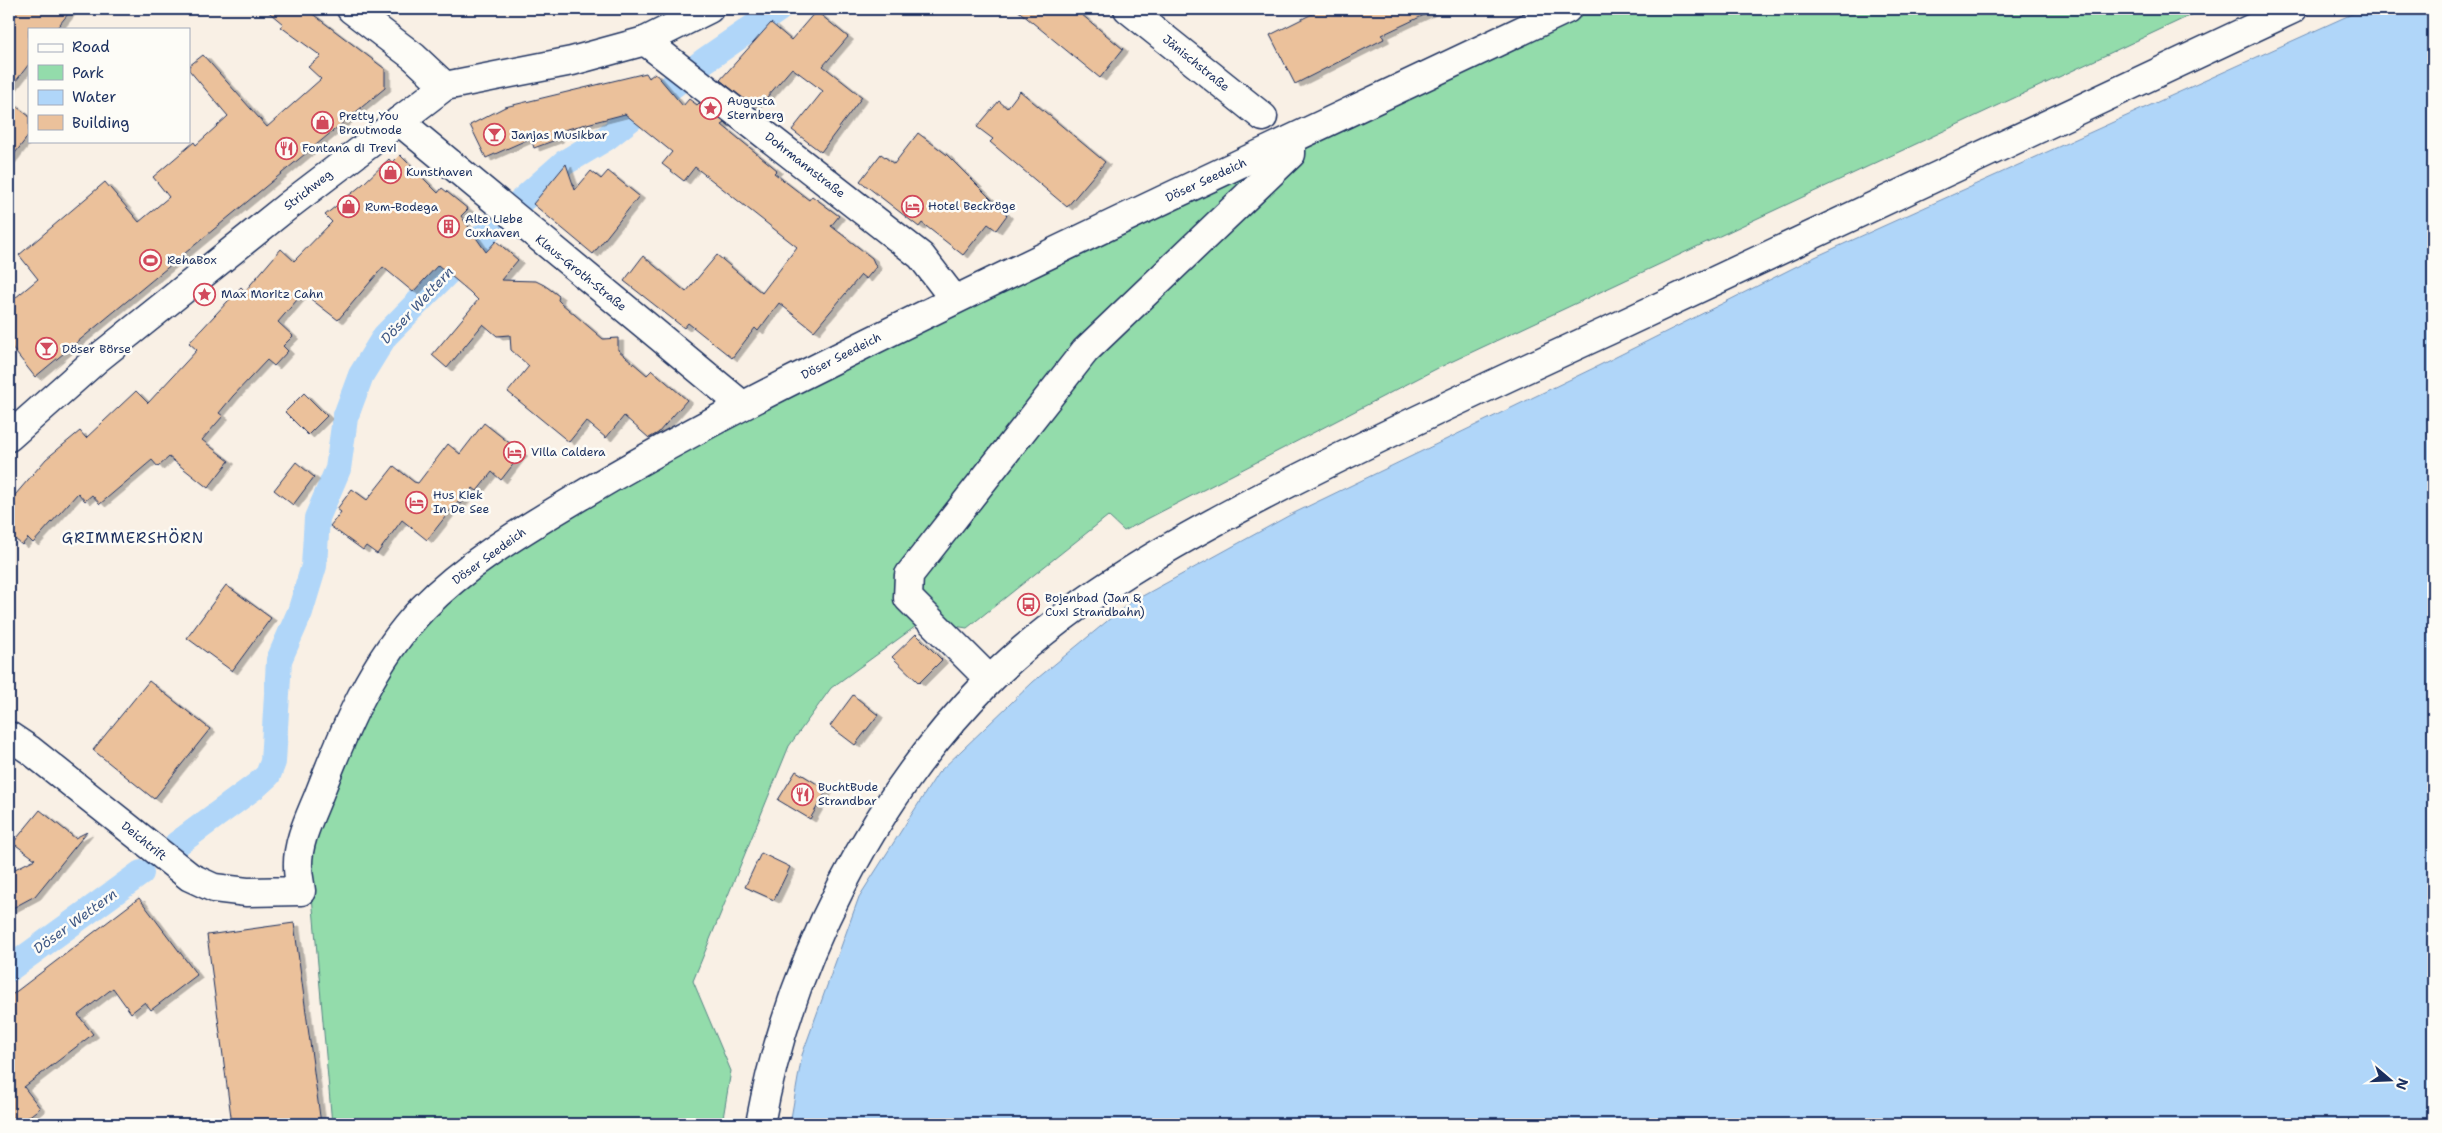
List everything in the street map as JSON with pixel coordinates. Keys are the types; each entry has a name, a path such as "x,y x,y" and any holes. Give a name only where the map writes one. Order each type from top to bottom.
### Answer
{"street":[{"path":"351,9 414,57 445,86"},
{"name":"Strichweg","path":"9,437 97,359 289,205 445,86 572,61 645,41 709,9"},
{"name":"Jänischstraße","path":"1128,9 1263,117"},
{"name":"Döser Seedeich","path":"301,891 298,867 301,843 332,761 371,676 394,641 425,606 468,569 514,536 616,474 742,405 954,299 1567,9"},
{"path":"760,1124 776,1056 796,996 820,933 854,864 891,802 938,740 990,680 1042,633 1138,565 1205,526 1393,430 2293,9"},
{"name":"Dohrmannstraße","path":"645,41 921,256 954,299"},
{"name":"Klaus-Groth-Straße","path":"399,121 505,211 742,405"},
{"path":"990,680 908,598 909,575 1085,351 1291,154 1291,140"},
{"name":"Deichtrift","path":"9,736 30,750 190,877 214,888 247,892 301,891"}],"green space":[{"path":"1581,9 2204,9 1438,368 1124,531 1108,516 967,628 923,621 831,688 789,746 693,981 731,1071 722,1124 332,1124 312,896 306,869 312,839 397,647 470,576 731,421"}],"water":[{"path":"2363,9 2433,9 2433,1124 790,1124 802,1055 859,897 938,773 1033,682 1128,604 1290,515 1600,365 1815,257"}],"building":[{"path":"9,9 72,9 57,28 28,28 28,65 9,90"},
{"path":"265,9 306,9 385,69 385,88 35,377 9,344 9,303 38,279 19,255 105,182 139,222 169,197 153,177 194,142 196,145 228,116 190,71 190,65 203,55 267,127 321,79 308,67 321,56 281,27 283,24"},
{"path":"1016,9 1075,9 1123,49 1100,78"},
{"path":"1322,9 1437,9 1382,35 1384,39 1295,84 1270,35"},
{"path":"816,11 848,37 823,66 862,97 821,152 792,130 823,91 792,68 767,97 753,106 720,80 771,23 791,40"},
{"path":"646,73 649,78 655,73 683,106 689,99 697,105 699,103 725,123 722,125 777,170 774,173 809,200 812,196 839,216 831,226 872,258 876,267 866,279 861,275 814,331 779,303 758,331 755,328 732,358 688,323 684,328 624,281 643,256 686,292 717,255 762,293 797,247 695,167 684,181 662,164 672,152 625,114 556,132 558,139 534,148 531,138 486,158 470,125 505,107"},
{"path":"1020,91 1105,162 1067,207 990,142 993,139 977,127 999,101 1007,108"},
{"path":"9,101 28,115 28,136 9,161"},
{"path":"918,133 946,154 1007,215 996,230 988,224 963,255 922,223 919,227 860,181 881,154 894,164"},
{"path":"400,155 438,193 442,188 468,209 461,216 486,252 496,241 518,260 501,280 536,281 544,285 559,296 558,300 561,303 603,339 618,338 618,350 647,375 652,370 687,400 658,433 649,438 624,416 606,438 586,421 569,442 508,392 529,366 511,350 510,335 497,336 483,324 447,368 432,355 478,300 470,292 438,265 413,292 383,267 338,320 303,293 278,322 293,336 283,346 288,351 274,366 267,360 219,413 223,416 202,440 229,461 208,488 169,457 158,467 152,460 100,504 92,495 85,501 78,493 33,543 28,538 22,545 9,534 9,502 46,459 80,431 86,438 136,391 148,403 197,350 189,343 241,287 245,291 281,249 294,261 332,222 325,215 363,184 389,159 392,163"},
{"path":"566,164 575,190 591,171 601,179 608,171 639,196 593,254 533,204"},
{"path":"304,393 327,416 308,435 285,412"},
{"path":"484,423 522,453 501,480 492,472 477,491 473,488 460,504 457,502 427,540 402,520 377,554 366,546 363,550 330,526 341,512 337,509 352,489 367,500 394,466 418,483 448,444 460,454"},
{"path":"296,462 314,477 293,505 274,490"},
{"path":"226,585 271,618 232,671 187,638"},
{"path":"916,634 942,660 919,683 892,657"},
{"path":"149,681 210,729 154,799 93,750"},
{"path":"853,695 878,715 855,745 830,726"},
{"path":"796,771 827,790 810,819 778,800"},
{"path":"40,810 75,838 87,832 35,896 9,910 9,872 35,859 13,843"},
{"path":"761,853 790,867 774,900 745,887"},
{"path":"139,898 197,975 151,1010 145,1002 131,1013 113,988 78,1015 93,1034 24,1087 40,1108 19,1124 9,1124 9,997"},
{"path":"294,923 321,1124 232,1124 207,935"}],"waterway":[{"name":"Döser Wettern","path":"177,844 268,775 273,762 279,660 300,612 314,566 317,518 338,469 345,418 361,375 385,336 495,224 564,163 606,138 704,61 779,9"},
{"name":"Döser Wettern","path":"9,969 141,873"}],"place":[{"name":"Augusta Sternberg","path":"711,108"},
{"name":"Pretty You Brautmode","path":"323,123"},
{"name":"Janjas Musikbar","path":"495,135"},
{"name":"Fontana di Trevi","path":"286,148"},
{"name":"Kunsthaven","path":"390,172"},
{"name":"Hotel Beckröge","path":"912,206"},
{"name":"Rum-Bodega","path":"349,207"},
{"name":"Alte Liebe Cuxhaven","path":"449,226"},
{"name":"RehaBox","path":"151,260"},
{"name":"Max Moritz Cahn","path":"205,294"},
{"name":"Döser Börse","path":"46,349"},
{"name":"Villa Caldera","path":"515,452"},
{"name":"Hus Kiek In De See","path":"417,502"},
{"name":"Bojenbad (Jan & Cuxi Strandbahn)","path":"1029,605"},
{"name":"BuchtBude Strandbar","path":"802,794"}],"district":[{"name":"GRIMMERSHÖRN","path":"133,538"}]}
